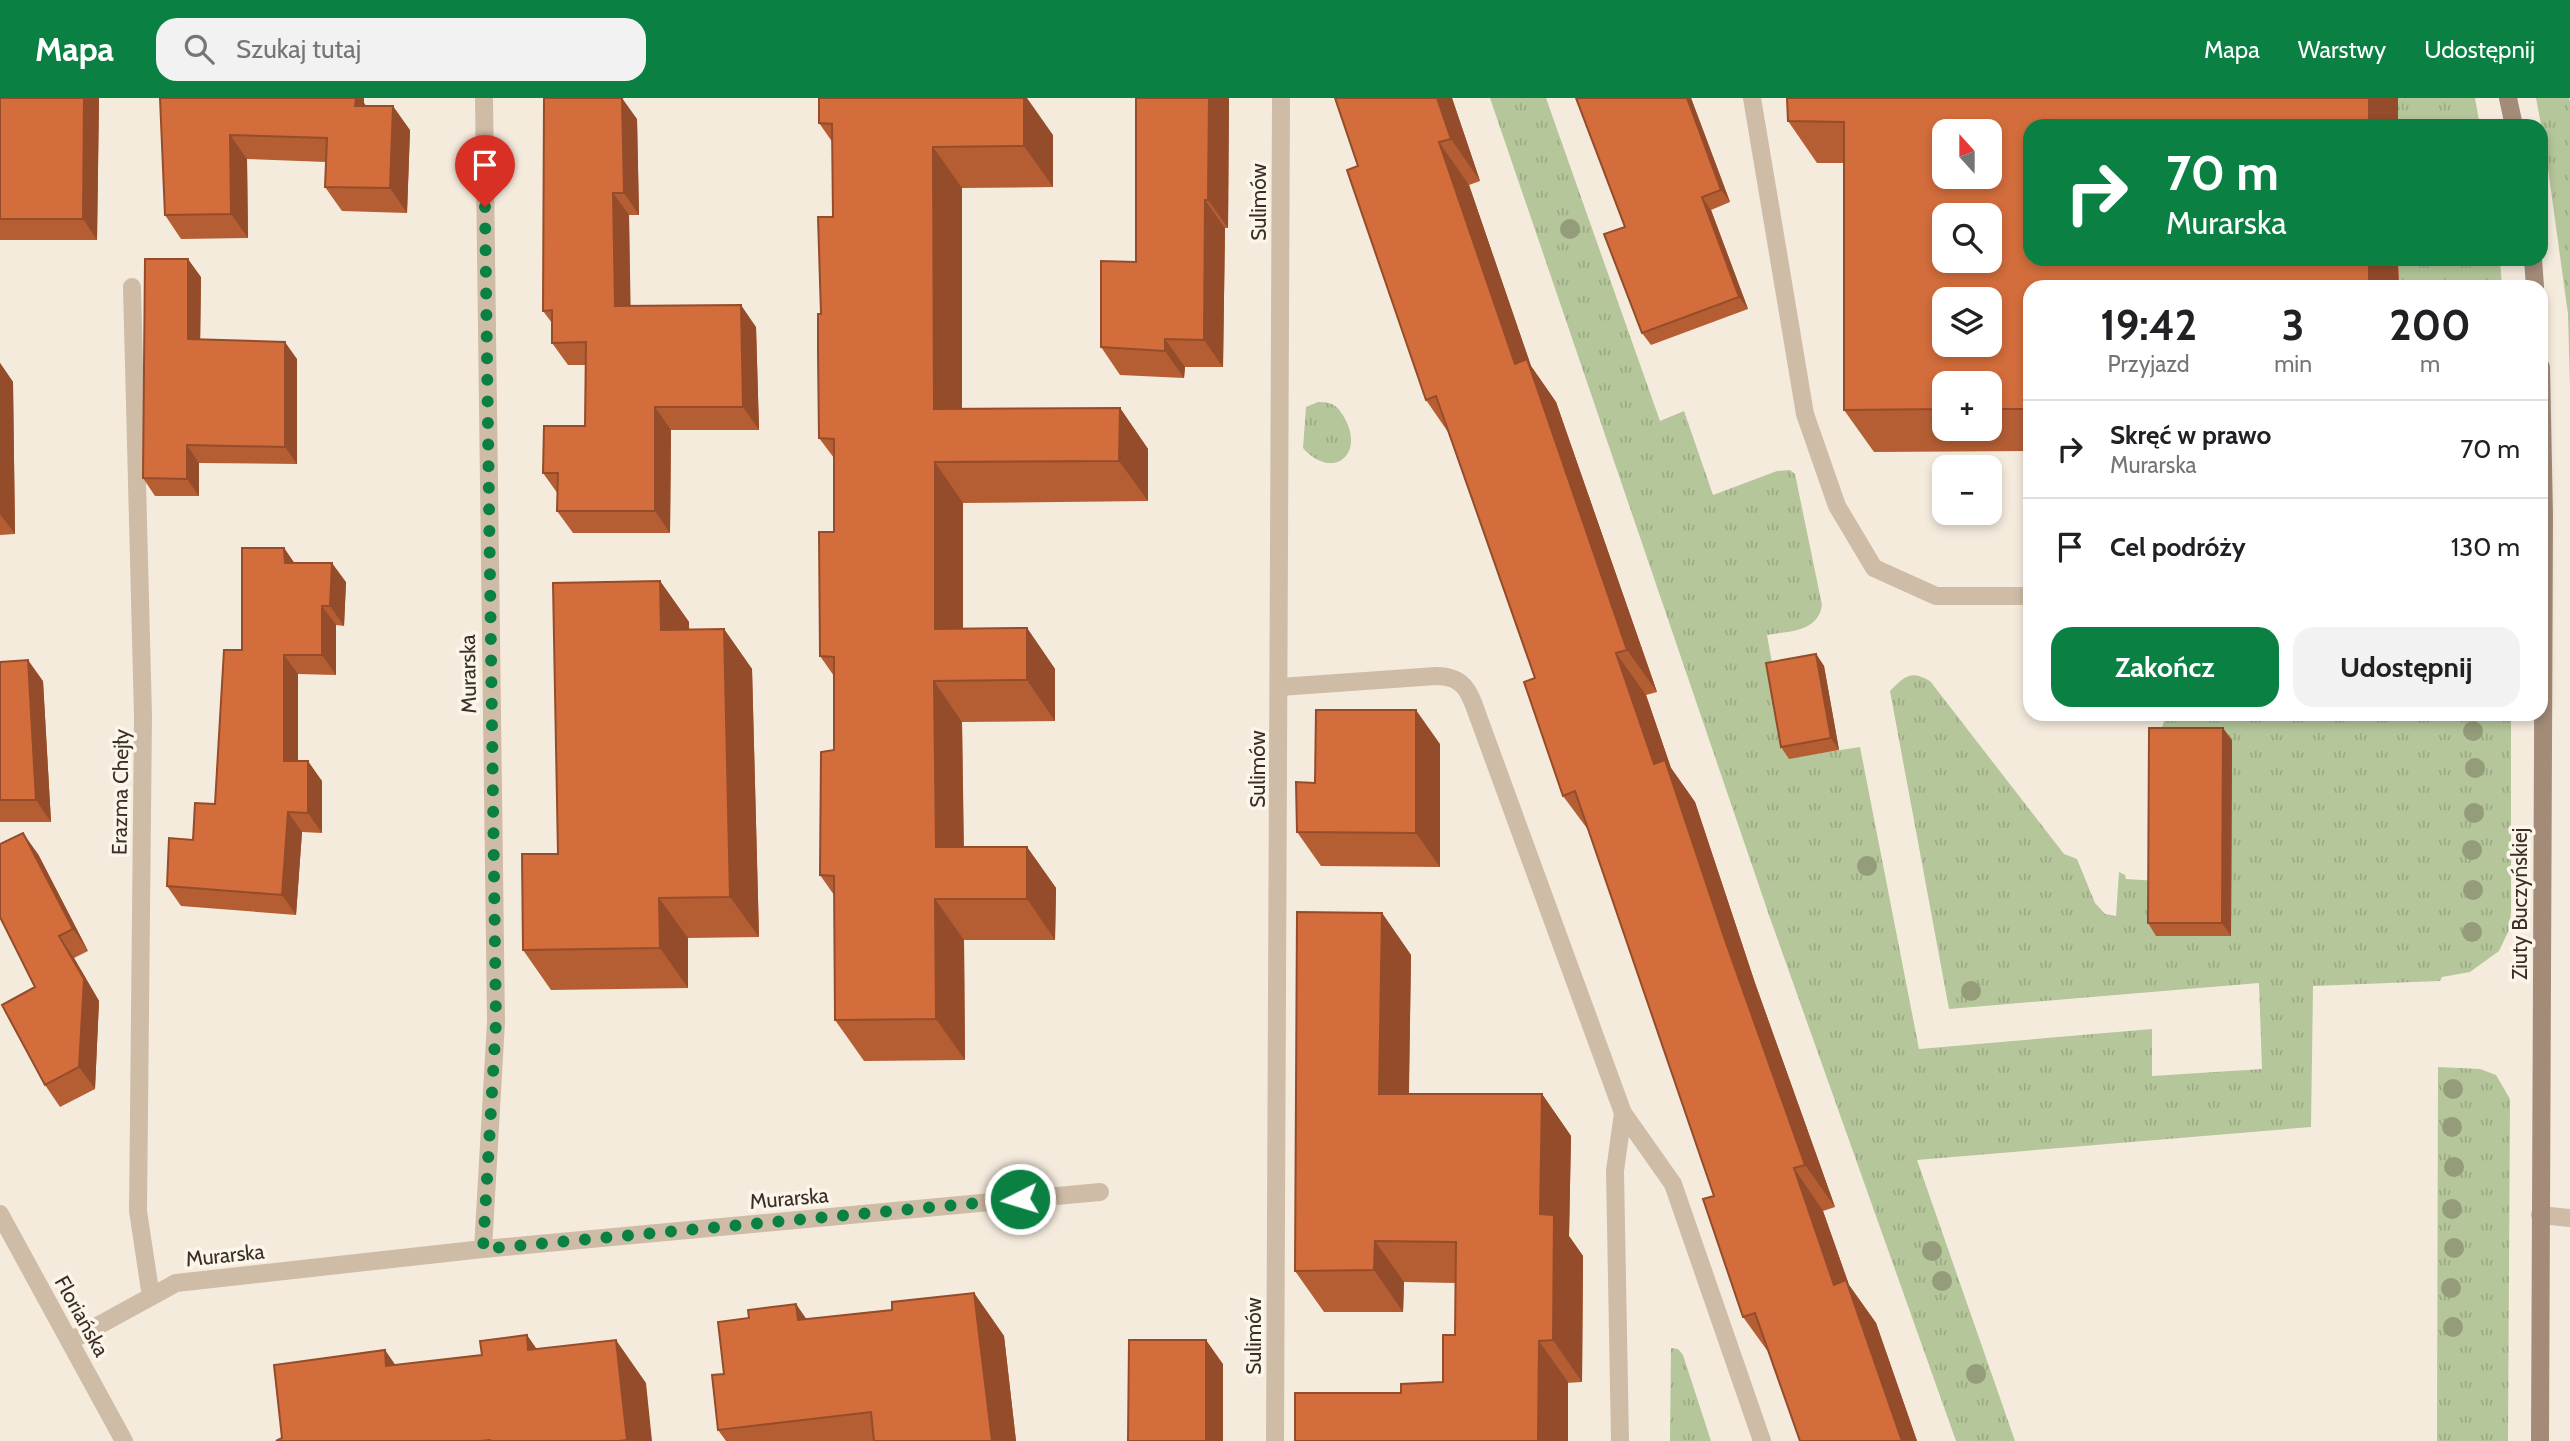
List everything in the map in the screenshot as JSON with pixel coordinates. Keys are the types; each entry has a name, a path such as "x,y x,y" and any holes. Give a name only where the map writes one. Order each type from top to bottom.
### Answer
{"main road":[{"path":"2508,98 2512,119"},
{"name":"Ziuty Buczyńskiej","path":"2540,1441 2543,721"}],"street":[{"name":"Murarska","path":"483,1249 496,1022 484,98"},
{"name":"Sulimów","path":"1275,1441 1281,98"},
{"path":"1752,98 1805,414 1837,506 1874,568 1936,596 2023,596"},
{"name":"Erazma Chejły","path":"132,287 144,716 138,1211 150,1297"},
{"path":"1280,687 1436,676 1448,676 1461,681 1479,719 1623,1113 1673,1184 1762,1441"},
{"path":"1620,1441 1615,1171 1623,1113"},
{"name":"Murarska","path":"69,1341 176,1283 483,1249 1100,1192"},
{"name":"Floriańska","path":"0,1214 124,1441"},
{"path":"2540,1215 2570,1218"}],"green space":[{"path":"1490,98 1546,98 1660,421 1684,411 1713,495 1777,471 1790,470 1795,474 1822,605 1815,621 1802,629 1767,635 1789,758 1860,747 1919,1049 2152,1029 2152,1076 2262,1069 2259,983 1949,1009 1890,691 1908,676 1923,677 1930,681 2064,854 2077,859 2095,903 2105,914 2116,916 2119,872 2125,875 2126,879 2157,881 2157,740 2164,721 2511,721 2511,912 2509,930 2499,951 2470,972 2442,977 2440,981 2313,986 2311,1127 1917,1160 2015,1441 1956,1441 1770,918"},
{"path":"2398,98 2475,98 2479,119 2398,119"},
{"path":"2536,98 2569,98 2570,387 2568,314 2548,169 2548,119 2540,119"},
{"path":"2399,266 2500,266 2502,280 2399,280"},
{"path":"1318,402 1336,407 1350,431 1351,443 1348,452 1343,459 1335,463 1314,458 1303,448 1306,407"},
{"path":"2438,1067 2480,1069 2496,1075 2510,1099 2508,1441 2437,1441"},
{"path":"1671,1348 1678,1349 1683,1355 1711,1441 1670,1441"}],"building":[{"path":"0,98 84,98 83,219 0,219"},
{"path":"160,98 356,98 355,106 393,106 390,188 325,187 327,138 230,135 231,214 165,215"},
{"path":"544,98 622,98 624,193 613,193 615,306 741,305 743,407 655,407 655,511 557,511 558,473 543,473 544,426 585,426 586,342 552,343 552,310 543,311"},
{"path":"819,98 1024,98 1024,146 933,147 934,409 1120,408 1119,461 935,462 935,629 1027,628 1027,680 934,681 936,847 1027,847 1027,899 935,899 936,1019 835,1020 834,876 820,875 821,752 834,750 834,657 820,656 819,532 834,532 834,439 819,438 818,351 818,314 821,314 818,217 833,217 832,124 819,123"},
{"path":"1136,98 1209,98 1204,340 1165,339 1165,351 1101,347 1101,261 1136,262"},
{"path":"1335,98 1437,98 1451,139 1439,142 1515,364 1527,359 1627,650 1616,653 1654,764 1665,760 1725,940 1805,1165 1794,1168 1834,1285 1846,1280 1902,1441 1800,1441 1755,1313 1743,1317 1703,1199 1714,1196 1575,791 1563,796 1524,682 1535,678 1436,396 1426,400 1347,170 1358,166"},
{"path":"1576,98 1687,98 1721,190 1702,197 1739,297 1642,333 1604,234 1625,227"},
{"path":"1787,98 2369,98 2369,119 2023,119 2023,266 2369,266 2369,280 2023,280 2023,409 2002,409 2002,371 1932,371 1932,409 1844,410 1844,122 1788,121"},
{"path":"145,259 188,259 188,339 285,342 285,447 187,445 187,479 143,478"},
{"path":"242,548 284,548 285,563 332,563 330,606 322,606 322,655 284,655 284,761 308,761 308,813 288,812 282,895 167,886 169,838 193,840 195,803 215,804 224,650 242,650"},
{"path":"660,581 661,630 724,629 730,897 659,898 660,948 523,950 522,854 558,854 553,583"},
{"path":"1816,654 1831,738 1781,747 1766,663"},
{"path":"28,660 36,800 0,800 0,662"},
{"path":"1316,710 1416,710 1416,833 1297,832 1296,782 1315,783"},
{"path":"2149,728 2223,728 2222,923 2148,923"},
{"path":"23,833 73,929 59,936 84,979 79,1067 45,1085 2,1005 35,987 0,917 0,844"},
{"path":"1297,912 1382,913 1379,1094 1542,1094 1540,1214 1554,1215 1553,1340 1539,1341 1538,1441 1295,1441 1295,1393 1401,1393 1401,1384 1443,1382 1443,1335 1455,1335 1456,1242 1375,1241 1374,1270 1295,1271"},
{"path":"974,1293 992,1441 874,1441 871,1412 718,1430 712,1375 724,1374 718,1322 749,1318 748,1310 796,1304 798,1320 892,1310 892,1302"},
{"path":"527,1335 528,1350 616,1340 627,1440 276,1441 282,1438 274,1365 385,1350 386,1366 482,1355 480,1341"},
{"path":"1129,1340 1206,1340 1206,1441 1128,1441"}],"route":[{"path":"485,207 496,1022 483,1249 1020,1199"}]}
